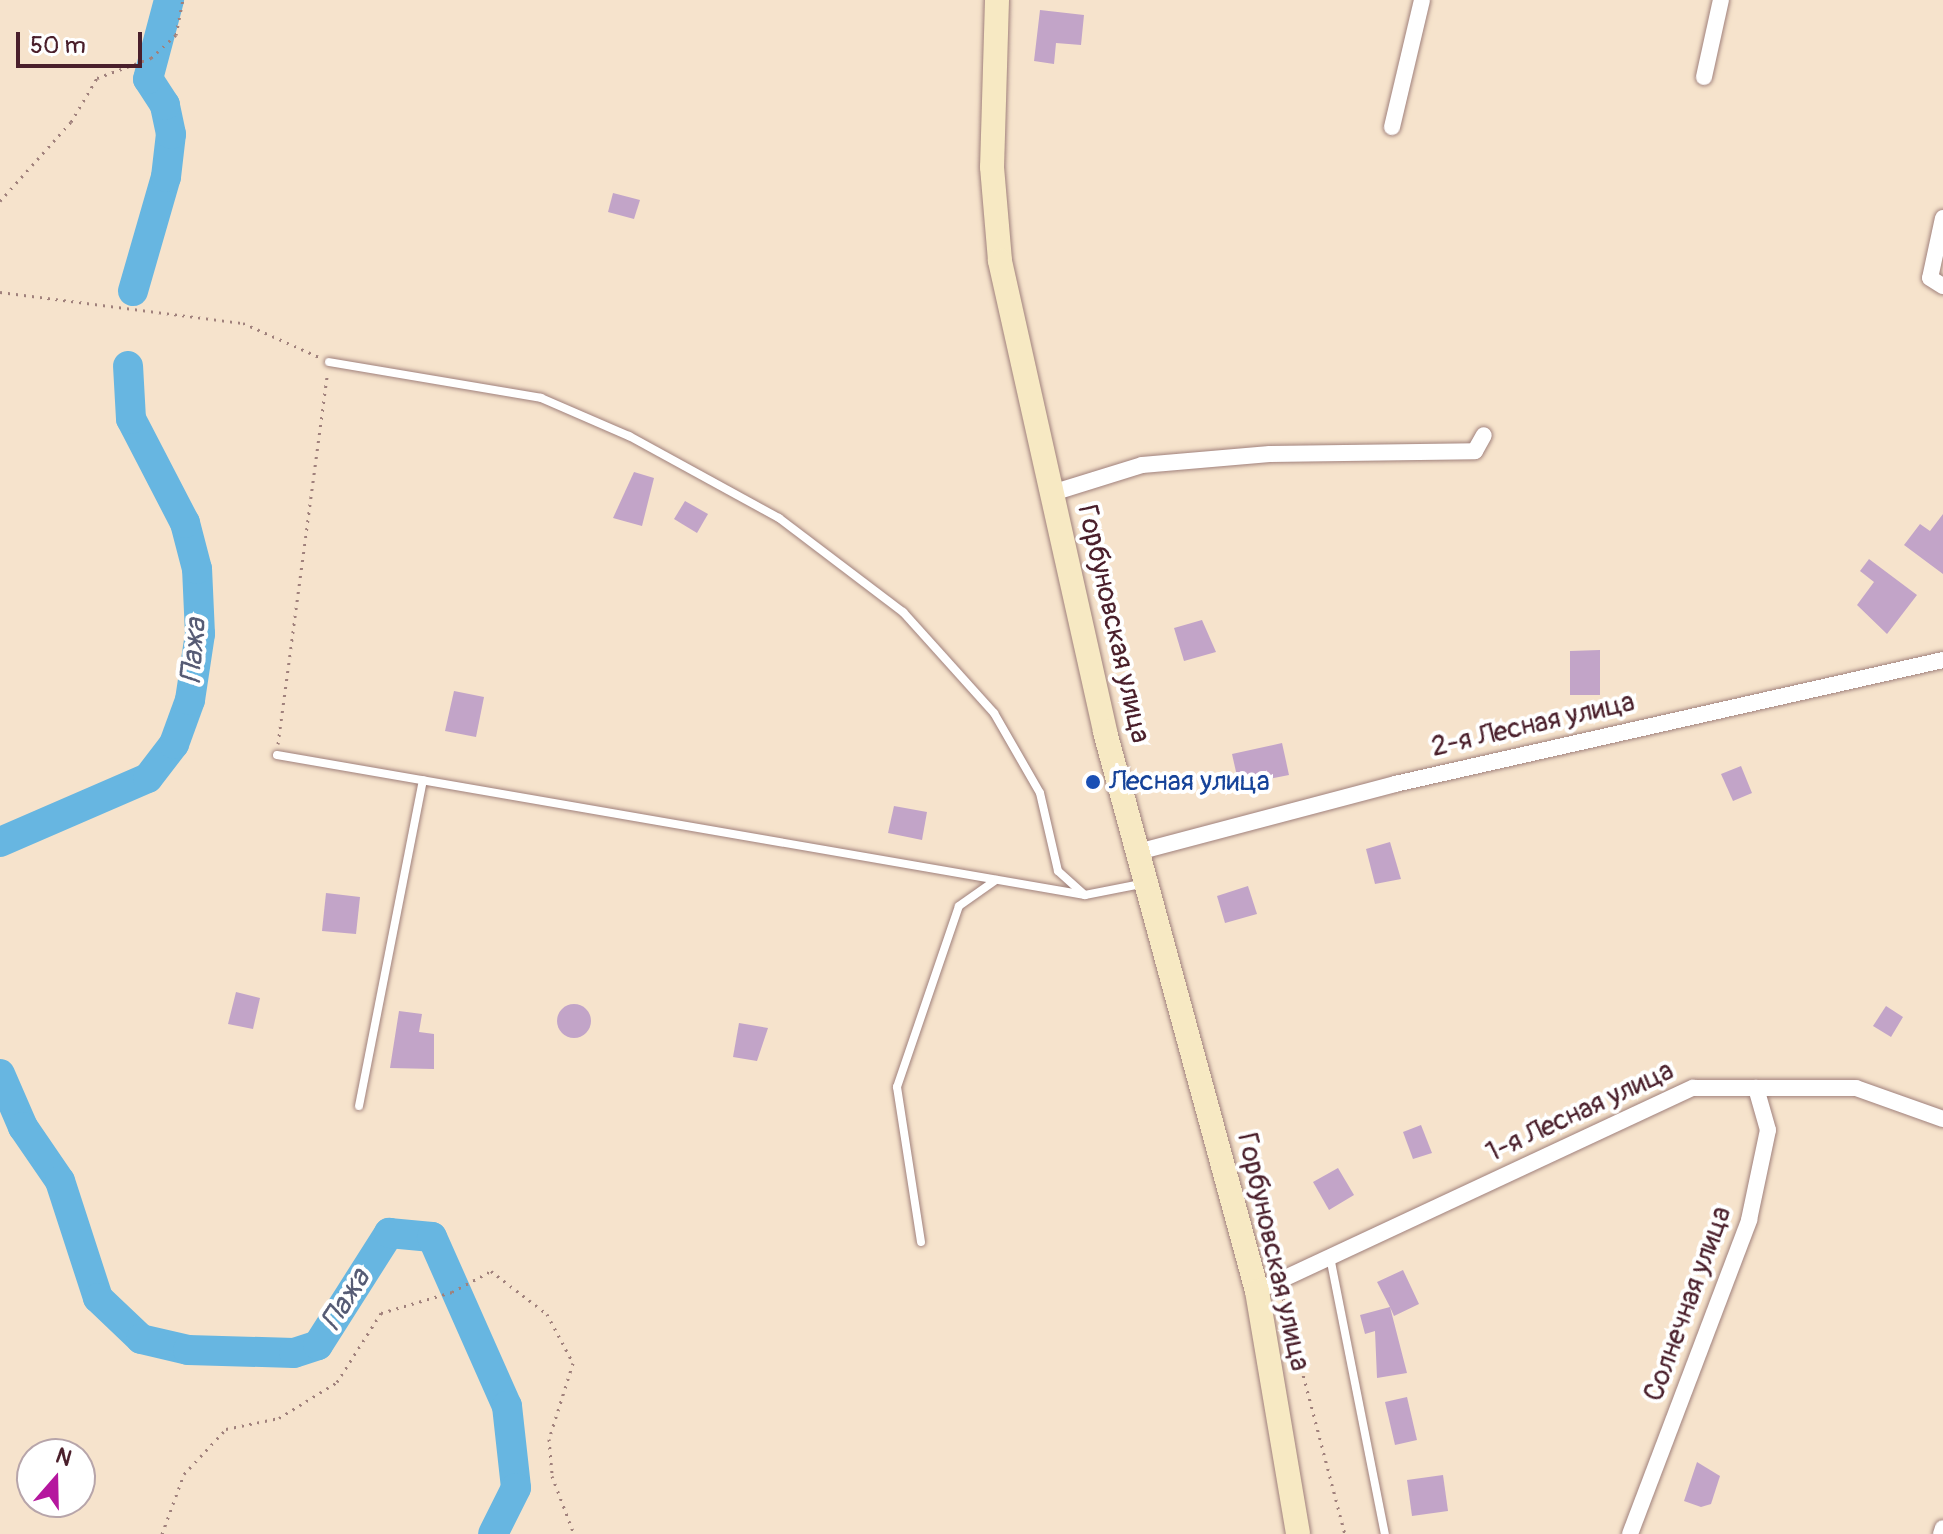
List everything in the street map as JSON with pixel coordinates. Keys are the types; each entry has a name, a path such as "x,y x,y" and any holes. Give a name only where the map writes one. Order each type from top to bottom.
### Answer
{"main road":[{"name":"Горбуновская улица","path":"997,0 992,167 1000,261 1138,852 1267,1287 1298,1534"}],"street":[{"path":"1392,127 1422,0"},
{"path":"1704,77 1721,0"},
{"path":"1943,218 1930,278 1943,286"},
{"path":"1052,493 1142,465 1270,454 1475,451 1484,435"},
{"name":"2-я Лесная улица","path":"1138,852 1395,784 1943,660"},
{"name":"1-я Лесная улица","path":"1267,1287 1693,1088 1856,1088 1943,1119"},
{"name":"Солнечная улица","path":"1630,1534 1749,1220 1768,1130 1756,1088"},
{"path":"1941,1534 1943,1528"}],"lane":[{"path":"329,362 541,398 629,436 779,518 903,612 994,713 1040,793 1058,871 1085,895"},
{"path":"277,755 1085,895 1146,882"},
{"path":"359,1106 423,780"},
{"path":"921,1242 897,1087 959,906 996,880"},
{"path":"1330,1257 1385,1534"}],"path":[{"path":"0,201 71,122 97,78 151,58 176,35 183,0"},
{"path":"0,292 243,323 329,362 277,755"},
{"path":"162,1534 184,1474 226,1429 279,1418 337,1382 381,1313 452,1292 491,1271 547,1314 573,1363 549,1439 552,1476 574,1534"},
{"path":"1267,1287 1345,1534"}],"building":[{"path":"1040,10 1084,15 1081,45 1056,43 1054,64 1034,61"},
{"path":"613,193 640,200 634,219 608,212"},
{"path":"634,472 654,478 642,526 613,518"},
{"path":"685,501 708,514 697,533 674,519"},
{"path":"1943,514 1943,574 1904,545 1920,524 1930,531"},
{"path":"1869,559 1917,595 1887,634 1857,605 1874,582 1860,571"},
{"path":"1202,620 1216,652 1184,661 1174,628"},
{"path":"1600,650 1600,695 1570,695 1570,651"},
{"path":"454,691 484,697 476,737 445,731"},
{"path":"1282,743 1289,775 1239,785 1232,754"},
{"path":"1741,766 1752,793 1733,801 1721,774"},
{"path":"894,806 927,812 922,840 888,833"},
{"path":"1390,842 1401,879 1375,884 1366,849"},
{"path":"1248,886 1257,914 1225,923 1217,896"},
{"path":"326,893 360,897 356,934 322,931"},
{"path":"236,992 260,998 253,1029 228,1024"},
{"path":"574,1004 586,1009 591,1021 586,1033 574,1038 562,1033 557,1021 562,1009"},
{"path":"1886,1006 1903,1017 1891,1037 1873,1026"},
{"path":"399,1011 422,1014 419,1032 434,1034 434,1069 390,1068"},
{"path":"739,1023 768,1028 757,1061 733,1057"},
{"path":"1421,1125 1432,1153 1413,1159 1403,1132"},
{"path":"1338,1168 1354,1195 1329,1210 1313,1182"},
{"path":"1403,1270 1419,1304 1394,1316 1377,1282"},
{"path":"1390,1307 1407,1373 1377,1378 1375,1331 1365,1334 1360,1315"},
{"path":"1407,1397 1417,1440 1395,1445 1385,1402"},
{"path":"1697,1462 1720,1476 1711,1504 1701,1507 1684,1501"},
{"path":"1443,1475 1448,1511 1412,1516 1407,1480"}],"waterway":[{"name":"Пажа","path":"133,291 166,177 171,134 165,105 148,79 169,0"},
{"name":"Пажа","path":"0,842 148,778 174,744 190,700 200,634 197,569 185,523 131,419 128,366"},
{"name":"Пажа","path":"0,1074 23,1127 60,1181 98,1298 141,1339 188,1350 294,1353 318,1345 389,1233 432,1237 507,1406 516,1488 493,1534"}],"place":[{"name":"Лесная улица","path":"1093,782"}]}
